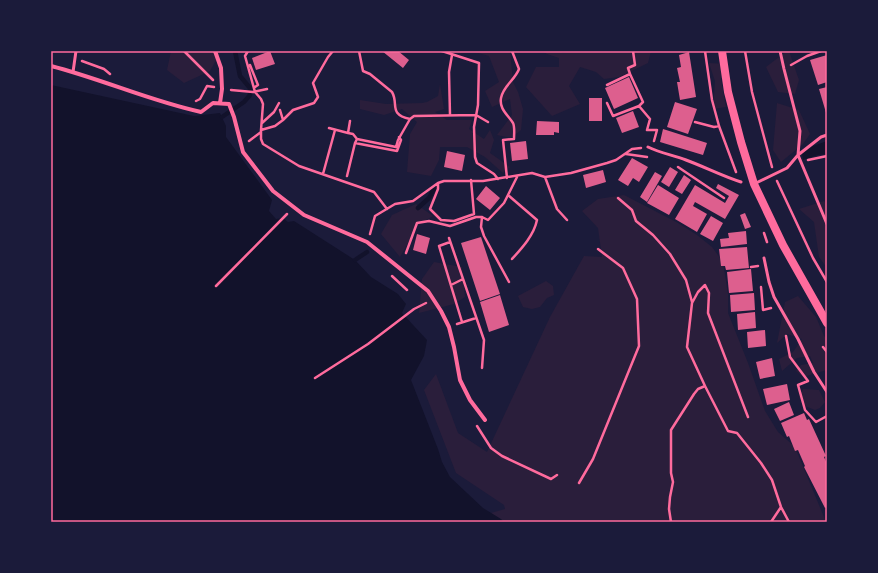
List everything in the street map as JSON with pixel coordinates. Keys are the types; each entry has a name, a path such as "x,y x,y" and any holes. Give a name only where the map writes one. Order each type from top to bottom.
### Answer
{"main road":[{"path":"722,51 728,92 754,184 783,245 827,322"}],"street":[{"path":"215,51 221,68 222,89 220,103"},
{"path":"51,66 73,72 129,92 201,112 214,103 229,104 243,152 273,191 304,215 367,242 428,291 449,327 460,380 470,400 486,420"}],"lane":[{"path":"73,72 76,51"},
{"path":"780,51 800,131 798,155 827,224"},
{"path":"754,184 787,168 798,155 821,137 827,135"},
{"path":"648,147 686,160 726,178 741,182"},
{"path":"764,258 774,297 798,339 814,372 827,392"}],"path":[{"path":"248,51 245,56 255,87"},
{"path":"246,136 247,142 261,131 283,120 293,110 314,103 318,97 313,83 333,51"},
{"path":"359,51 363,71 370,74 392,92 394,95 394,106 398,114 410,119"},
{"path":"442,51 479,63 478,105 474,127 475,156 478,163 494,174 498,179"},
{"path":"507,178 503,140 514,139 515,132 514,124 502,108 501,99 508,84 517,74 519,69 512,51"},
{"path":"607,103 613,116 639,106 643,102 628,68 635,65 633,51"},
{"path":"745,51 752,92 773,169"},
{"path":"784,69 807,56 821,51"},
{"path":"450,115 449,72 452,55"},
{"path":"75,59 104,69 115,78"},
{"path":"250,65 258,85 255,87 254,92"},
{"path":"607,85 630,74"},
{"path":"195,101 200,100 207,86 222,89"},
{"path":"247,91 254,92 267,89"},
{"path":"254,92 262,99 261,139 268,148 299,166 374,192 387,209"},
{"path":"261,124 274,112 279,103"},
{"path":"639,106 650,119 647,130 657,130 652,149"},
{"path":"280,110 283,120"},
{"path":"329,128 353,134 357,139 396,147 399,137 410,119 414,116 476,115 488,122"},
{"path":"348,133 350,121"},
{"path":"695,122 714,127 719,126"},
{"path":"323,174 335,130"},
{"path":"355,143 397,151 401,140 399,137"},
{"path":"347,176 357,139"},
{"path":"367,242 368,234 375,216 395,204 414,201 438,183 444,181 482,181 532,173 545,177 571,173 616,160 632,149 648,147"},
{"path":"626,154 651,158"},
{"path":"801,161 827,156"},
{"path":"672,163 724,198"},
{"path":"406,253 417,224 429,221 450,226 476,217 482,217 488,220 504,203 518,176"},
{"path":"545,177 550,186 557,209 567,220"},
{"path":"776,178 813,258 827,282"},
{"path":"438,183 438,189 430,209 441,220 454,221 474,214 471,180"},
{"path":"508,195 537,220 536,226 521,249 512,259"},
{"path":"618,198 632,210 636,221 670,254 686,280 692,303 687,347 728,431 737,433 761,463 772,480 781,507 789,522"},
{"path":"216,286 287,214"},
{"path":"482,217 481,227 484,236 509,282"},
{"path":"368,234 375,238"},
{"path":"449,238 484,340 482,368"},
{"path":"450,242 439,246 462,322"},
{"path":"579,483 593,459 639,346 637,299 623,268 598,249"},
{"path":"390,274 408,290"},
{"path":"451,285 463,279"},
{"path":"760,281 763,310 775,307"},
{"path":"692,303 698,292 705,285 709,293 708,313 748,417"},
{"path":"315,378 368,344 414,309 428,301"},
{"path":"449,327 476,318"},
{"path":"786,332 790,357 808,381 798,385 805,410 816,422 827,416"},
{"path":"823,347 827,352"},
{"path":"671,522 669,509 670,497 674,482 671,473 670,430 694,394 698,389 705,386"},
{"path":"475,424 492,448 502,456 551,479 557,475"},
{"path":"771,522 781,507"}],"shaded area":[{"path":"171,51 221,51 210,71 184,83 167,70"},
{"path":"471,51 510,51 513,82 518,92 523,109 521,130 511,138 497,135 512,115 510,99 492,107 485,91 499,82 489,56"},
{"path":"542,51 561,51 562,53 573,51 651,51 648,63 619,77 604,79 596,72 580,67 569,86 580,104 552,116 526,87 536,67 559,67 559,58"},
{"path":"789,51 799,80 795,94 778,92 766,67"},
{"path":"709,63 727,64 728,73 721,79 726,107 713,109 715,81"},
{"path":"440,84 444,109 435,112 447,120 472,120 469,129 484,139 490,130 494,140 490,153 510,167 503,173 485,157 467,147 440,147 439,160 431,176 407,172 410,134 417,122 402,109 384,115 360,109 360,100 386,104 427,102 438,96"},
{"path":"51,85 194,116 220,113 226,126 226,137 272,200 269,211 276,219 283,218 288,222 294,221 355,260 371,277 398,294 406,304 402,313 427,340 424,356 411,380 442,462 450,477 483,508 504,522 51,522"},
{"path":"777,103 799,110 810,134 803,144 781,162 773,150"},
{"path":"827,141 827,154 818,155 803,160 802,153 813,146"},
{"path":"624,195 678,223 697,235 712,247 723,262 728,294 728,313 765,411 778,432 795,447 826,522 504,522 491,513 505,509 504,505 456,473 424,390 436,374 458,433 487,452 550,317 584,256 602,257 598,228 582,211 598,199"},
{"path":"824,201 827,204 827,268 819,257 814,222 799,209"},
{"path":"416,204 433,216 419,224 400,257 381,234 392,215"},
{"path":"434,262 462,267 465,297 454,304 419,313 422,279"},
{"path":"546,281 553,286 554,295 547,298 540,307 532,309 523,307 518,296"},
{"path":"798,296 816,317 824,336 827,339 827,370 803,377 796,371 801,365 813,363 810,356 797,358 782,371 779,359 793,352 802,339 787,334 777,343 785,302"},
{"path":"803,389 819,390 825,402 820,408 815,410 805,406 799,397"}],"building":[{"path":"270,51 275,64 256,70 252,58"},
{"path":"382,51 398,51 409,60 403,68"},
{"path":"689,52 696,97 680,100 677,82 680,82 677,68 681,67 679,55"},
{"path":"827,55 827,82 818,85 810,60"},
{"path":"629,77 638,98 614,109 605,88"},
{"path":"827,87 827,116 819,89"},
{"path":"589,98 602,98 602,121 589,121"},
{"path":"675,102 697,109 688,134 667,127"},
{"path":"633,111 639,127 622,133 616,118"},
{"path":"537,121 559,122 559,133 554,132 554,135 536,135"},
{"path":"663,129 707,143 703,155 660,142"},
{"path":"526,141 528,159 512,161 510,143"},
{"path":"447,151 465,155 462,171 444,167"},
{"path":"632,158 648,167 639,182 633,178 628,186 618,180"},
{"path":"670,167 678,172 669,187 661,182"},
{"path":"603,170 606,182 586,188 583,175"},
{"path":"655,172 662,176 647,202 640,197"},
{"path":"684,175 691,180 682,194 675,190"},
{"path":"718,184 739,195 725,219 695,202 693,206 707,214 697,232 675,219 695,185 725,203 729,196 716,188"},
{"path":"658,185 679,198 669,215 647,203"},
{"path":"486,186 500,198 490,210 476,199"},
{"path":"745,213 751,227 745,229 740,215"},
{"path":"711,216 723,223 713,241 700,234"},
{"path":"746,231 747,244 721,247 720,239 729,238 728,233"},
{"path":"417,234 430,238 426,254 413,250"},
{"path":"481,237 500,294 480,301 461,243"},
{"path":"747,247 749,268 726,270 725,266 721,266 719,249"},
{"path":"751,269 753,291 729,293 727,272"},
{"path":"754,293 755,310 731,312 730,295"},
{"path":"500,295 509,325 489,332 480,302"},
{"path":"755,312 756,328 738,330 737,314"},
{"path":"765,330 766,346 748,348 747,332"},
{"path":"772,358 775,376 760,379 756,362"},
{"path":"787,384 790,400 767,405 763,389"},
{"path":"789,402 794,415 780,421 774,409"},
{"path":"804,413 807,420 809,419 826,456 824,457 827,464 827,507 825,508 804,467 805,466 798,450 795,451 789,436 787,437 781,423"}],"waterway":[{"path":"222,117 244,102 250,95 250,88 240,76 235,51"},
{"path":"418,208 429,198 435,187"},
{"path":"355,260 367,252"}]}
